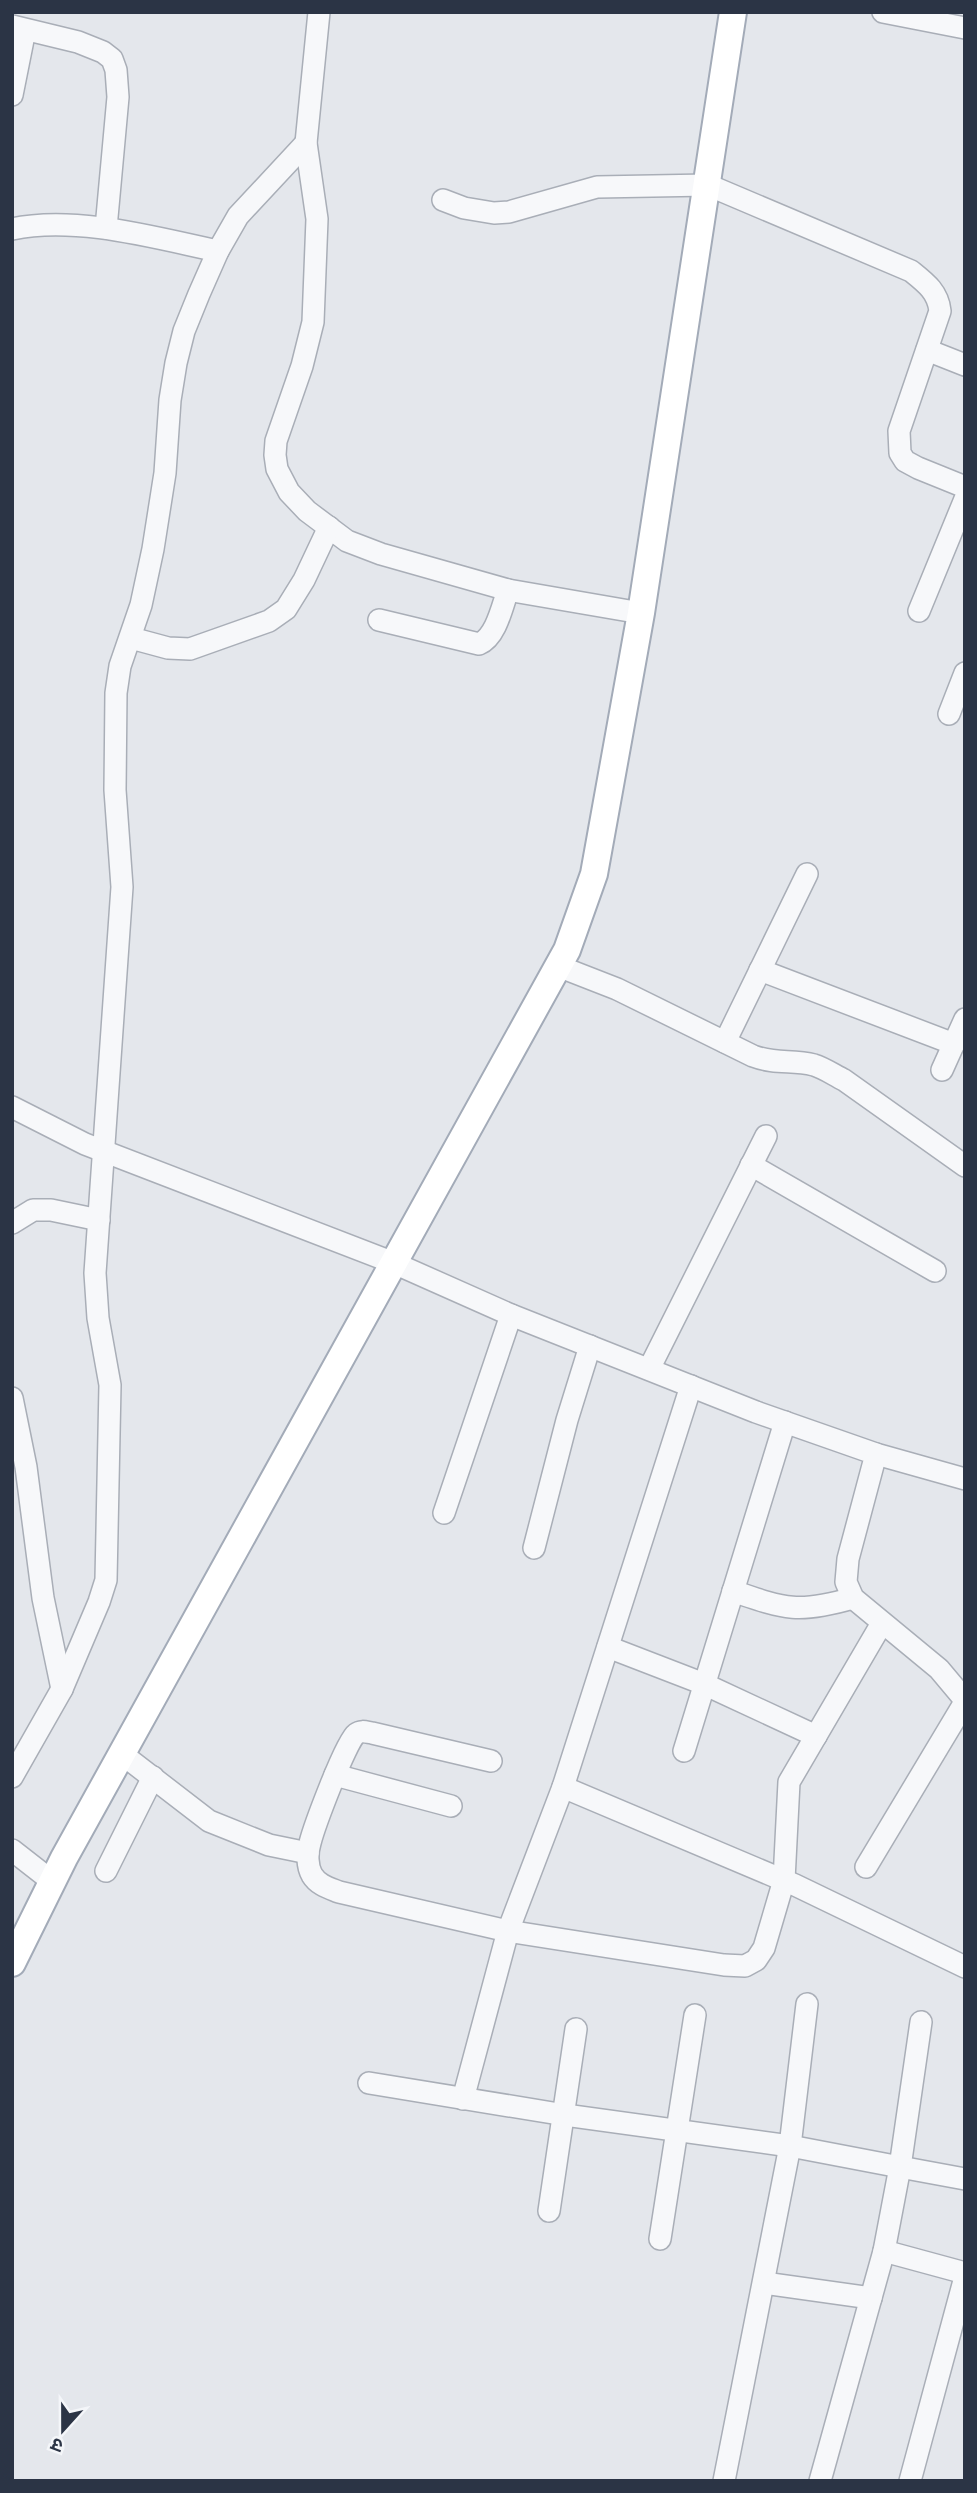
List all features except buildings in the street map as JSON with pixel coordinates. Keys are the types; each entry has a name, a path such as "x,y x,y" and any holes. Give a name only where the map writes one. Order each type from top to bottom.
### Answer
{"main road":[{"path":"12,1964 122,1754 567,950 594,874 641,613 733,12"}],"street":[{"path":"319,12 306,143 317,219 313,322 302,366 276,441 275,455 277,469 289,492 307,511 347,541 381,554 508,590 641,613"},
{"path":"883,12 965,28"},
{"path":"12,95 18,28 78,42 111,58 116,71 118,97 106,228"},
{"path":"12,1777 62,1689 106,1580 110,1385 98,1318 95,1273 121,887 115,790 116,693 120,666 141,605 153,549 165,473 170,400 184,331 218,251 238,216 306,143"},
{"path":"443,200 464,208 494,213 509,212 597,187 708,185 911,271 929,285 939,300 938,323 899,431 900,453 905,461 918,468 965,487"},
{"path":"12,229 32,225 106,228 218,251"},
{"path":"927,350 965,365"},
{"path":"919,611 965,499"},
{"path":"131,638 168,648 190,649 269,621 286,609 304,580 329,527"},
{"path":"379,620 479,644 486,641 491,634 508,590"},
{"path":"949,714 965,673"},
{"path":"725,1042 807,874"},
{"path":"558,966 617,989 770,1062 797,1063 822,1068 844,1080 965,1166"},
{"path":"760,970 954,1044"},
{"path":"942,1070 965,1019"},
{"path":"12,1107 85,1144 394,1263 511,1315 691,1386 876,1454 965,1479"},
{"path":"649,1369 766,1136"},
{"path":"751,1165 935,1271"},
{"path":"12,1223 33,1210 99,1220"},
{"path":"444,1513 511,1315"},
{"path":"534,1548 567,1420 590,1346"},
{"path":"463,2099 508,1931 563,1787 691,1386"},
{"path":"12,1398 26,1467 22,1518 43,1598 62,1689"},
{"path":"684,1751 785,1422"},
{"path":"866,1867 965,1701 939,1669 853,1598 846,1583 848,1559 876,1454"},
{"path":"733,1591 783,1608 818,1608 853,1598"},
{"path":"491,1761 362,1731 350,1740 309,1844 312,1875 319,1883 339,1892 508,1931 745,1966 756,1960 764,1948 784,1880 789,1782 882,1623"},
{"path":"608,1647 704,1684 816,1735"},
{"path":"122,1754 209,1821 270,1844 309,1853"},
{"path":"335,1775 451,1806"},
{"path":"106,1871 153,1777"},
{"path":"563,1787 784,1880 965,1967"},
{"path":"12,1850 53,1882"},
{"path":"724,2481 790,2146 807,2004"},
{"path":"660,2239 695,2015"},
{"path":"820,2481 884,2251 900,2167 921,2022"},
{"path":"549,2211 576,2029"},
{"path":"369,2083 565,2115 790,2146 965,2179"},
{"path":"884,2251 965,2275 910,2481"},
{"path":"764,2283 871,2298"}]}
